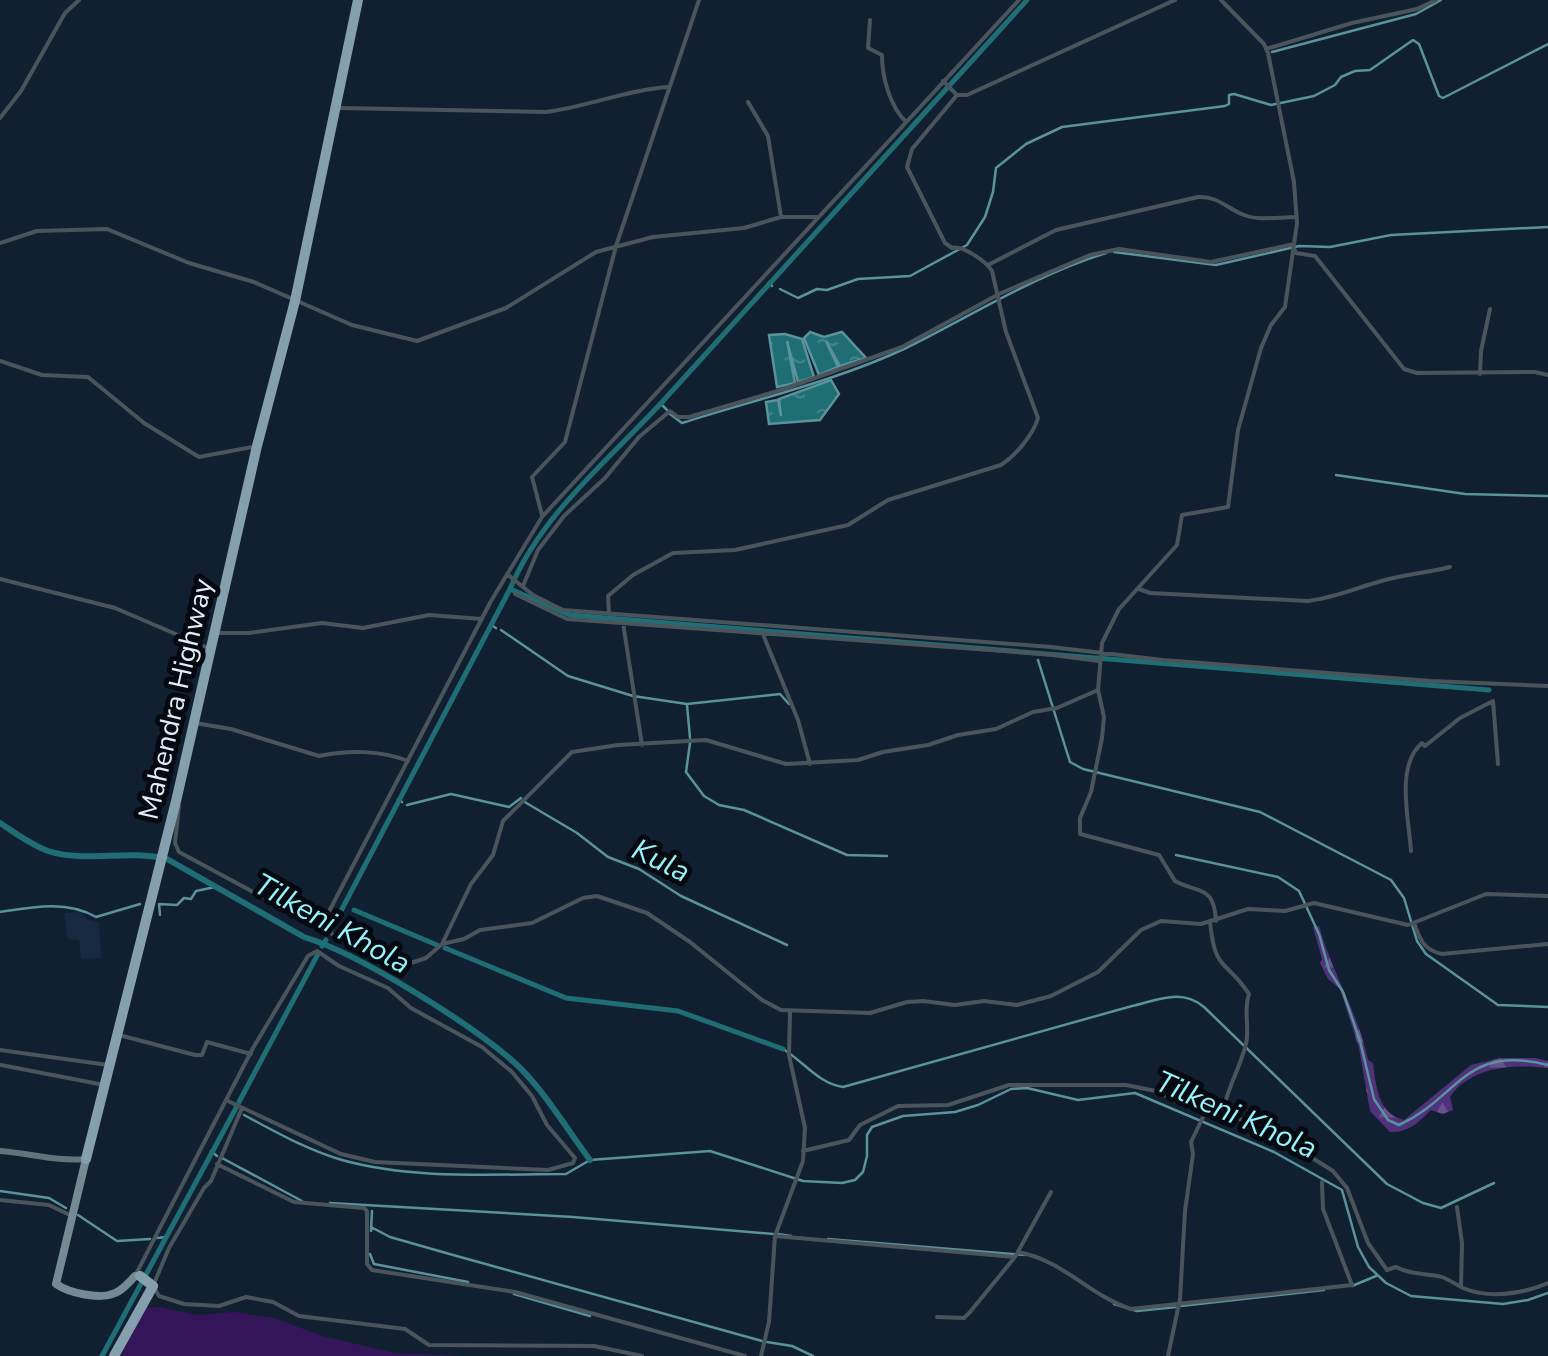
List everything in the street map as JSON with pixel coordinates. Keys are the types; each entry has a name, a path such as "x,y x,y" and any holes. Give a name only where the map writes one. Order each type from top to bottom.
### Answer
{"highway":[{"name":"Mahendra Highway","path":"86,1159 216,633 256,446 295,302 358,0"},
{"path":"114,1356 146,1298 144,1279"}],"main road":[{"name":"Mahendra Highway","path":"86,1159 56,1284 67,1290 107,1296 144,1279"}],"street":[{"path":"0,118 21,91 65,12 78,0"},
{"path":"542,517 532,476 566,442 616,246 700,0"},
{"path":"322,925 482,619 542,517 1019,0"},
{"path":"945,83 956,93 967,96 1176,0"},
{"path":"1221,0 1266,50 1294,182 1297,218 1285,306 1271,324 1261,348 1238,430 1228,507 1182,515 1177,545 1113,618 1100,652 1102,738 1091,792 1080,818 1080,834 1158,854 1175,881 1200,888 1215,909 1212,948 1249,994 1244,1013 1248,1031 1245,1048 1224,1107"},
{"path":"1266,50 1352,23 1417,9 1436,0"},
{"path":"870,20 868,48 882,55 882,70 892,101 906,122"},
{"path":"336,108 546,112 645,88 669,87"},
{"path":"609,615 608,596 633,575 673,553 735,550 848,525 888,500 1010,460 1036,425 1038,418 1006,332 1000,297 988,265 962,248 945,243 906,162 956,93"},
{"path":"748,102 768,136 780,217"},
{"path":"988,265 1056,230 1198,197 1212,196 1254,218 1297,218"},
{"path":"0,243 37,232 107,229 189,263 254,282 352,325 417,342 506,308 596,252 653,237 744,228 780,217 817,217"},
{"path":"522,586 538,550 564,516 605,478 639,437 670,411 682,418 799,384 902,347 1000,297 1108,250 1211,262 1294,246"},
{"path":"1294,246 1296,253 1315,256 1404,369 1417,373 1516,372 1548,376"},
{"path":"1480,374 1490,309"},
{"path":"0,361 42,375 88,377 144,424 199,457 256,446"},
{"path":"1139,588 1150,593 1308,601 1331,598 1382,580 1450,567"},
{"path":"510,576 563,610 609,615 1447,683 1548,686"},
{"path":"0,579 115,608 211,649"},
{"path":"515,594 567,620 1045,654 1099,662"},
{"path":"216,633 249,633 322,623 363,628 429,615 482,619"},
{"path":"623,623 642,745"},
{"path":"762,632 798,720 810,764"},
{"path":"177,796 180,811 175,843 179,852 322,925 396,968 426,958 442,944 471,884 485,869 503,821 572,752 706,740 773,762 858,760 996,729 1098,690"},
{"path":"1411,851 1404,776 1411,752 1422,743 1425,746 1460,718 1493,702 1498,764"},
{"path":"192,722 231,729 319,756 386,753 408,761"},
{"path":"442,944 452,944 480,930 532,923 582,898 598,896 647,913 762,1000 790,1012 805,1008 870,1013 907,1002 955,1005 984,1000 1017,1005 1051,996 1098,972 1148,925 1170,920 1192,924 1248,909 1285,911 1306,904 1411,924 1486,894 1548,896"},
{"path":"1411,924 1431,952 1442,954 1548,944"},
{"path":"144,1279 192,1162 199,1157 250,1054 308,956 320,952 339,966 388,988 411,1008 482,1048 512,1072 532,1096 547,1125 575,1158 562,1168 548,1170 375,1162 341,1154 228,1101"},
{"path":"761,1356 770,1322 775,1236 802,1169 806,1128 789,1053 790,1012"},
{"path":"117,1034 195,1055 202,1056 207,1042 250,1054"},
{"path":"0,1050 108,1066"},
{"path":"1,1065 104,1085"},
{"path":"803,1151 849,1140 860,1125 898,1106 948,1105 1010,1084 1126,1085 1156,1091 1185,1106 1224,1107 1234,1117 1273,1133 1333,1171 1347,1188 1368,1243 1387,1270 1396,1266 1409,1274 1432,1275 1461,1287 1500,1294 1548,1284"},
{"path":"1168,1356 1178,1305 1191,1142 1208,1106"},
{"path":"144,1279 169,1248 211,1181 242,1108"},
{"path":"0,1151 70,1161 86,1159"},
{"path":"217,1164 294,1202 364,1208 367,1264 372,1270 516,1292 745,1356"},
{"path":"775,1236 1016,1254 1052,1261 1120,1306 1143,1310 1352,1285 1323,1209 1322,1182"},
{"path":"937,1317 964,1318 996,1284 1051,1192"},
{"path":"0,1200 49,1206 72,1216"},
{"path":"1457,1208 1462,1243 1461,1287"},
{"path":"144,1279 159,1296 184,1304 219,1306 246,1297 273,1302 299,1316 405,1330 428,1345 594,1346 642,1356"}],"shaded area":[{"path":"80,912 88,920 99,922 101,958 81,959 79,940 68,939 64,913"},
{"path":"147,1308 198,1315 235,1312 274,1318 322,1336 395,1353 462,1356 121,1356"}],"green space":[{"path":"1319,926 1368,1060 1373,1063 1380,1098 1395,1117 1404,1120 1471,1065 1501,1058 1536,1058 1548,1061 1548,1068 1508,1067 1481,1073 1450,1097 1453,1110 1443,1114 1431,1110 1407,1129 1390,1132 1370,1111 1359,1048 1340,989 1328,979 1320,963 1313,927"}],"water":[{"path":"810,332 824,337 842,332 866,358 840,366 826,341 838,367 819,375 804,338"},
{"path":"769,335 802,339 814,377 798,382 787,341 795,383 777,387"},
{"path":"831,380 839,394 820,420 769,424 766,402 778,400 781,416 779,399"}],"waterway":[{"path":"331,930 540,536 578,489 663,401 1027,0"},
{"path":"1272,52 1416,14 1441,0"},
{"path":"780,289 798,298 858,279 910,276 967,245 985,217 996,168 1026,144 1062,127 1225,106 1229,104 1229,95 1234,94 1271,105 1314,96 1335,85 1341,77 1370,70 1413,40 1419,44 1443,98 1548,44"},
{"path":"1114,252 1216,265 1299,246 1330,247 1391,235 1548,227"},
{"path":"670,414 682,423 853,370 906,348 1029,284 1106,253"},
{"path":"769,282 772,286"},
{"path":"661,404 667,410"},
{"path":"1336,475 1465,494 1548,496"},
{"path":"510,589 570,615 1489,690"},
{"path":"491,625 496,628"},
{"path":"501,630 568,676 633,696 687,704 780,694 789,704"},
{"path":"1038,660 1070,762 1083,769 1260,812 1391,880 1404,898 1417,941 1426,954 1498,1005 1548,1007"},
{"path":"687,705 690,738"},
{"path":"690,743 686,772 704,796 719,805 744,810 847,855 887,856"},
{"name":"Kula","path":"407,805 451,794 509,807 521,798"},
{"name":"Kula","path":"398,799 402,802"},
{"name":"Kula","path":"523,801 608,857 787,945"},
{"name":"Tilkeni Khola","path":"0,823 48,851 167,859 304,937 384,974 444,1010 515,1063 590,1160"},
{"path":"1176,855 1278,877 1299,891 1319,934 1329,970 1343,992 1374,1099 1388,1120 1399,1125 1419,1114 1480,1067 1520,1060 1548,1065"},
{"path":"160,915 159,904 177,905 184,898 191,899 196,891 215,887"},
{"path":"0,912 61,907 96,917 140,904"},
{"path":"354,910 437,945"},
{"name":"Tilkeni Khola","path":"322,946 326,940"},
{"path":"445,948 566,998 678,1011 783,1049"},
{"path":"239,1102 318,954"},
{"path":"783,1049 819,1077 843,1087 1151,1001 1187,998 1204,1007 1387,1184 1441,1208 1494,1183"},
{"name":"Tilkeni Khola","path":"244,1115 329,1156 397,1171 566,1174 590,1160 710,1151 803,1181 842,1183 855,1180 863,1172 867,1135 872,1127 903,1116 955,1112 1011,1089 1027,1088 1078,1100 1135,1093 1274,1152 1342,1190 1358,1247 1369,1267 1386,1283 1411,1296 1503,1304 1548,1293"},
{"path":"102,1356 236,1108"},
{"path":"211,1151 217,1156"},
{"path":"222,1158 302,1201"},
{"path":"0,1191 49,1198 66,1208"},
{"path":"330,1203 773,1234"},
{"path":"371,1231 372,1211"},
{"path":"78,1215 117,1241 150,1239"},
{"path":"371,1227 390,1237 762,1341"},
{"path":"778,1234 791,1236"},
{"path":"157,1238 166,1237"},
{"path":"828,1239 1025,1255"},
{"path":"370,1254 374,1264 468,1282"},
{"path":"1352,1286 1376,1276"},
{"path":"1181,1306 1324,1290"},
{"path":"514,1294 590,1316"},
{"path":"1114,1304 1137,1311 1176,1307"},
{"path":"767,1342 792,1346 813,1356"}]}
